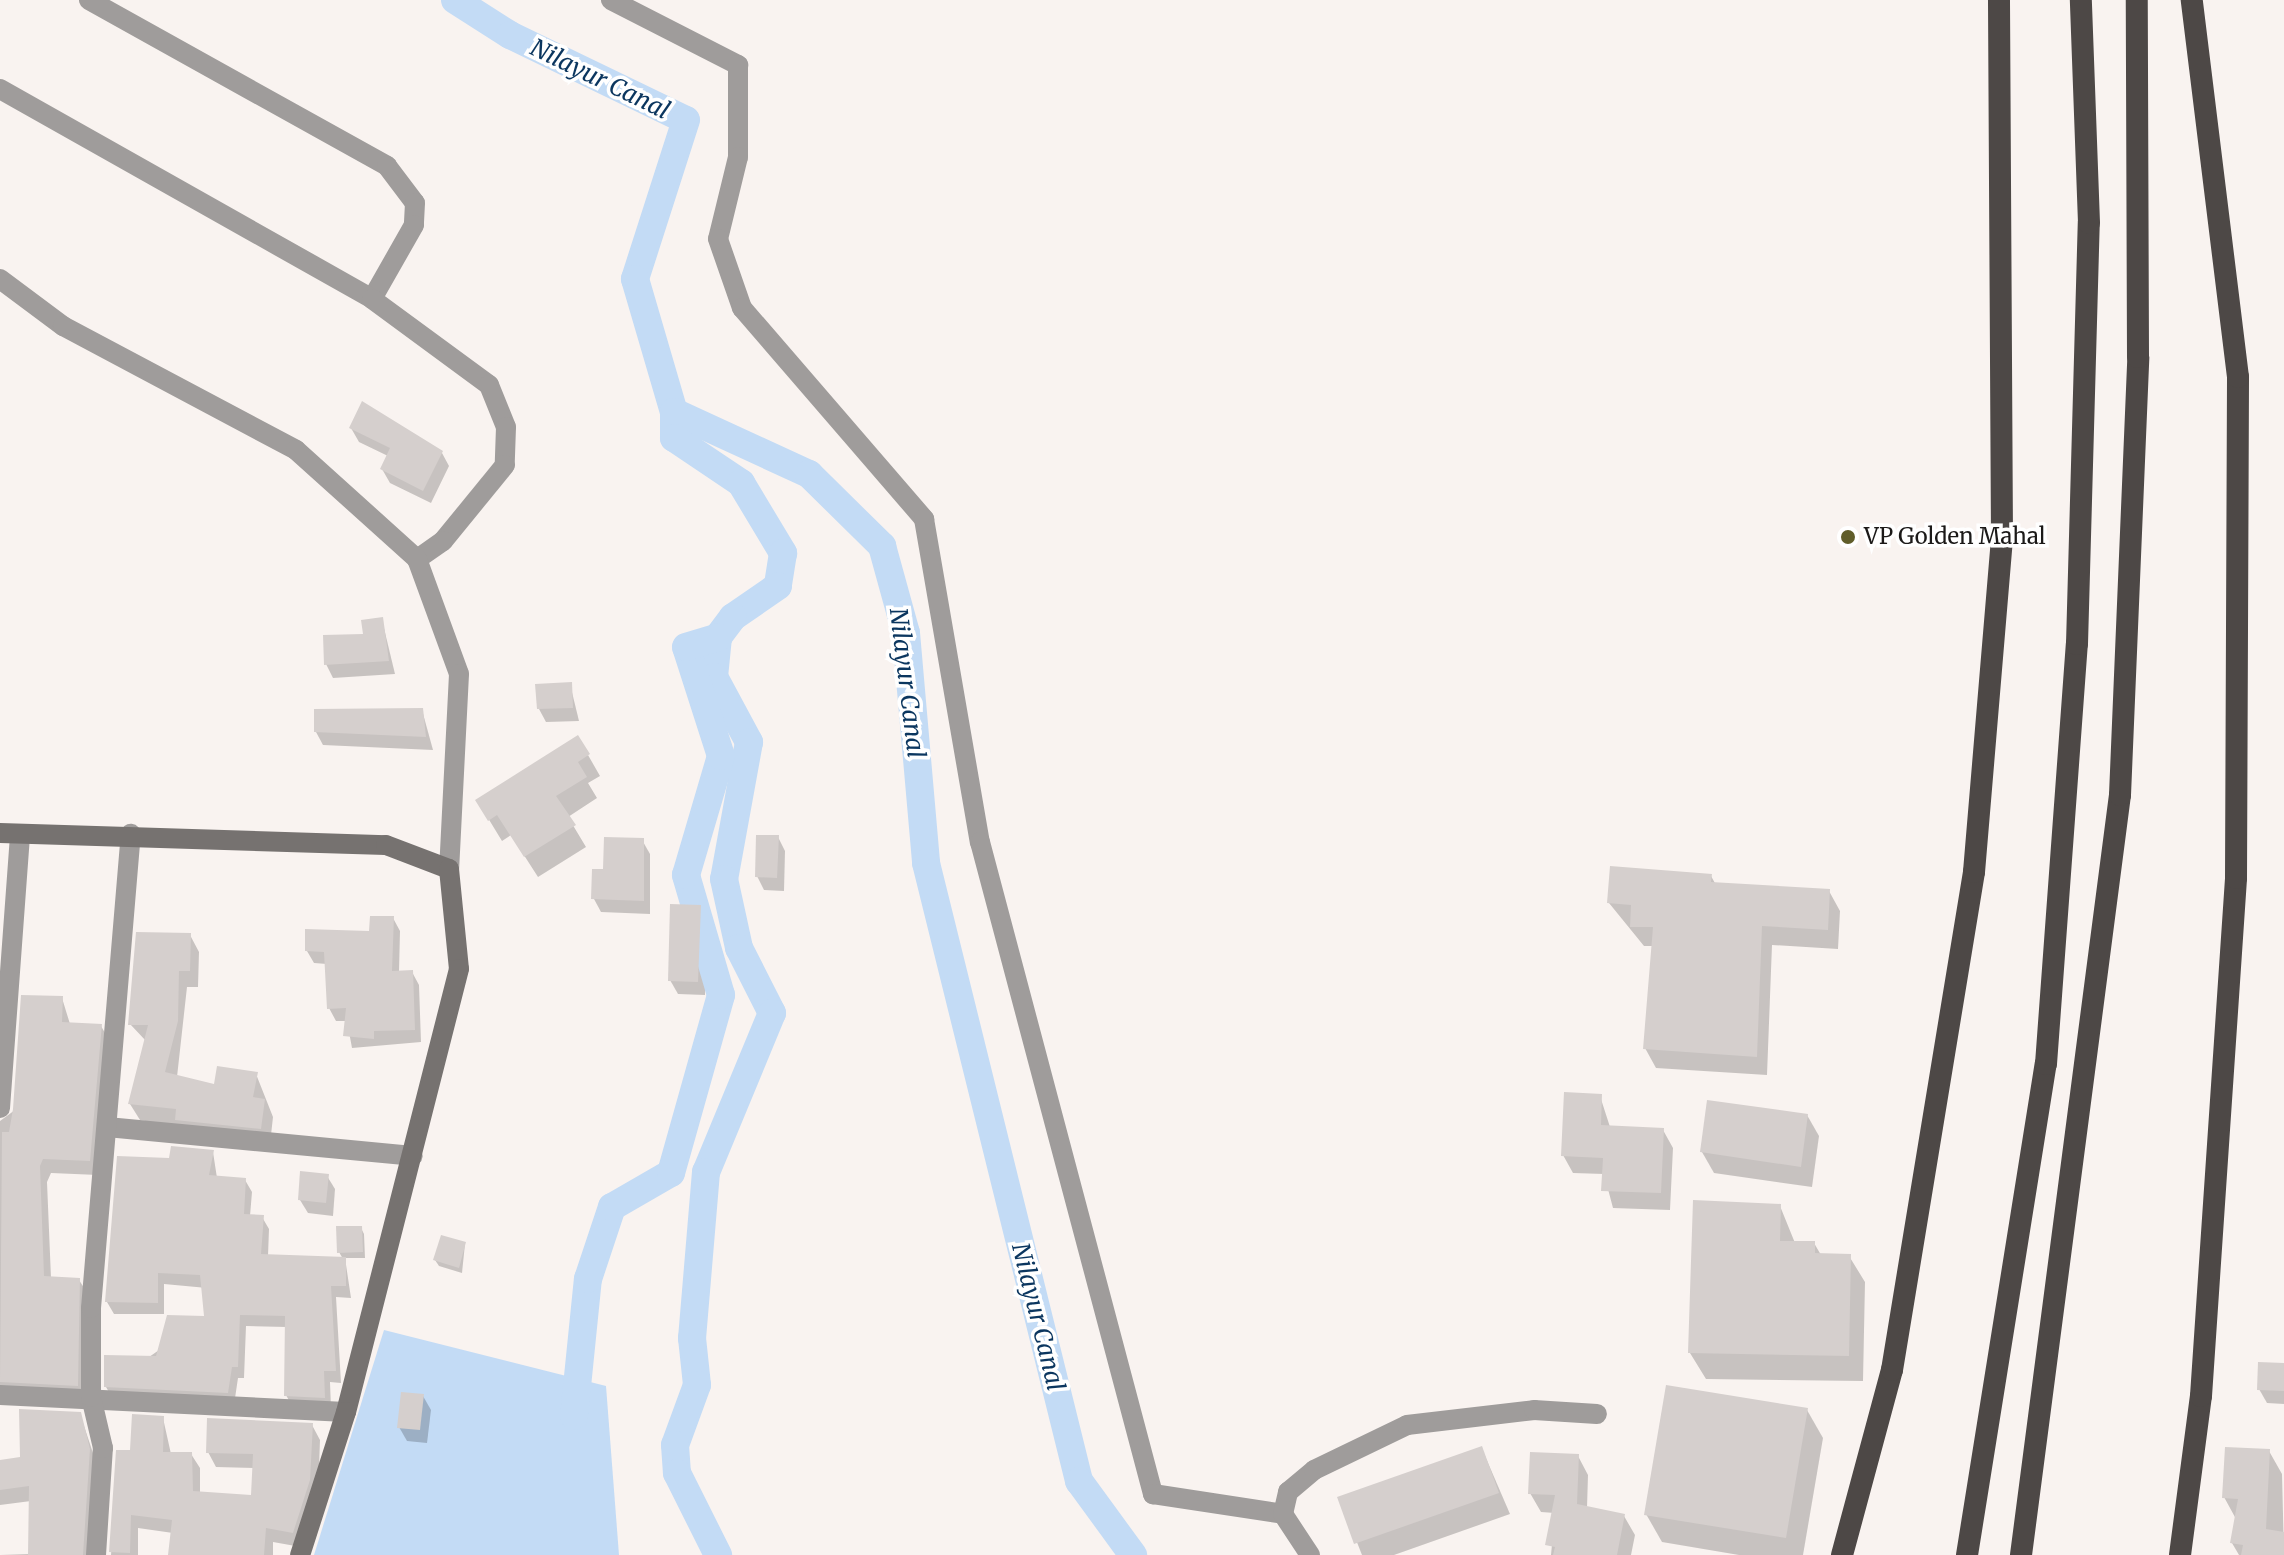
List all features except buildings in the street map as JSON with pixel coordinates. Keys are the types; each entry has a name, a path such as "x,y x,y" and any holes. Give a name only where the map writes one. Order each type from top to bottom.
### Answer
{"highway":[{"path":"1842,1555 1892,1370 1974,872 2002,539 1999,0"},
{"path":"1967,1555 2046,1064 2052,986 2078,628 2089,223 2081,0"},
{"path":"2021,1555 2120,795 2138,357 2137,0"},
{"path":"2180,1555 2201,1396 2236,862 2238,377 2192,0"}],"main road":[{"path":"10,834 131,834 386,845 449,869 459,969 346,1412 300,1555"}],"street":[{"path":"89,0 387,166 415,203 414,225 372,299"},
{"path":"611,0 738,65 738,157 718,239 742,308 924,519 980,842 1153,1494 1283,1514"},
{"path":"0,89 372,299 489,385 506,427 505,465 443,541 417,559"},
{"path":"0,279 63,326 296,450 417,559 459,674 449,869"},
{"path":"0,1108 10,834"},
{"path":"96,1555 103,1448 91,1397 107,1127 131,834"},
{"path":"107,1127 413,1156"},
{"path":"0,1395 91,1397 346,1412"},
{"path":"1310,1555 1283,1514 1288,1492 1314,1470 1407,1425 1534,1410 1597,1414"}],"water":[{"path":"384,1330 606,1386 619,1555 314,1555"}],"waterway":[{"name":"Nilayur Canal","path":"455,0 510,35 686,120 635,279 674,412 809,474 882,546 906,633 926,863 1079,1481 1133,1555"},
{"path":"674,412 674,438 741,483 783,553 778,586 733,617 718,637 714,677 749,742 724,879 739,948 772,1013 706,1172 692,1338 697,1385 675,1445 677,1473 718,1555"},
{"path":"574,1416 588,1279 612,1207 671,1173 721,995 686,875 721,756 686,647 718,637"}],"place":[{"name":"VP Golden Mahal","path":"1848,537"}]}
